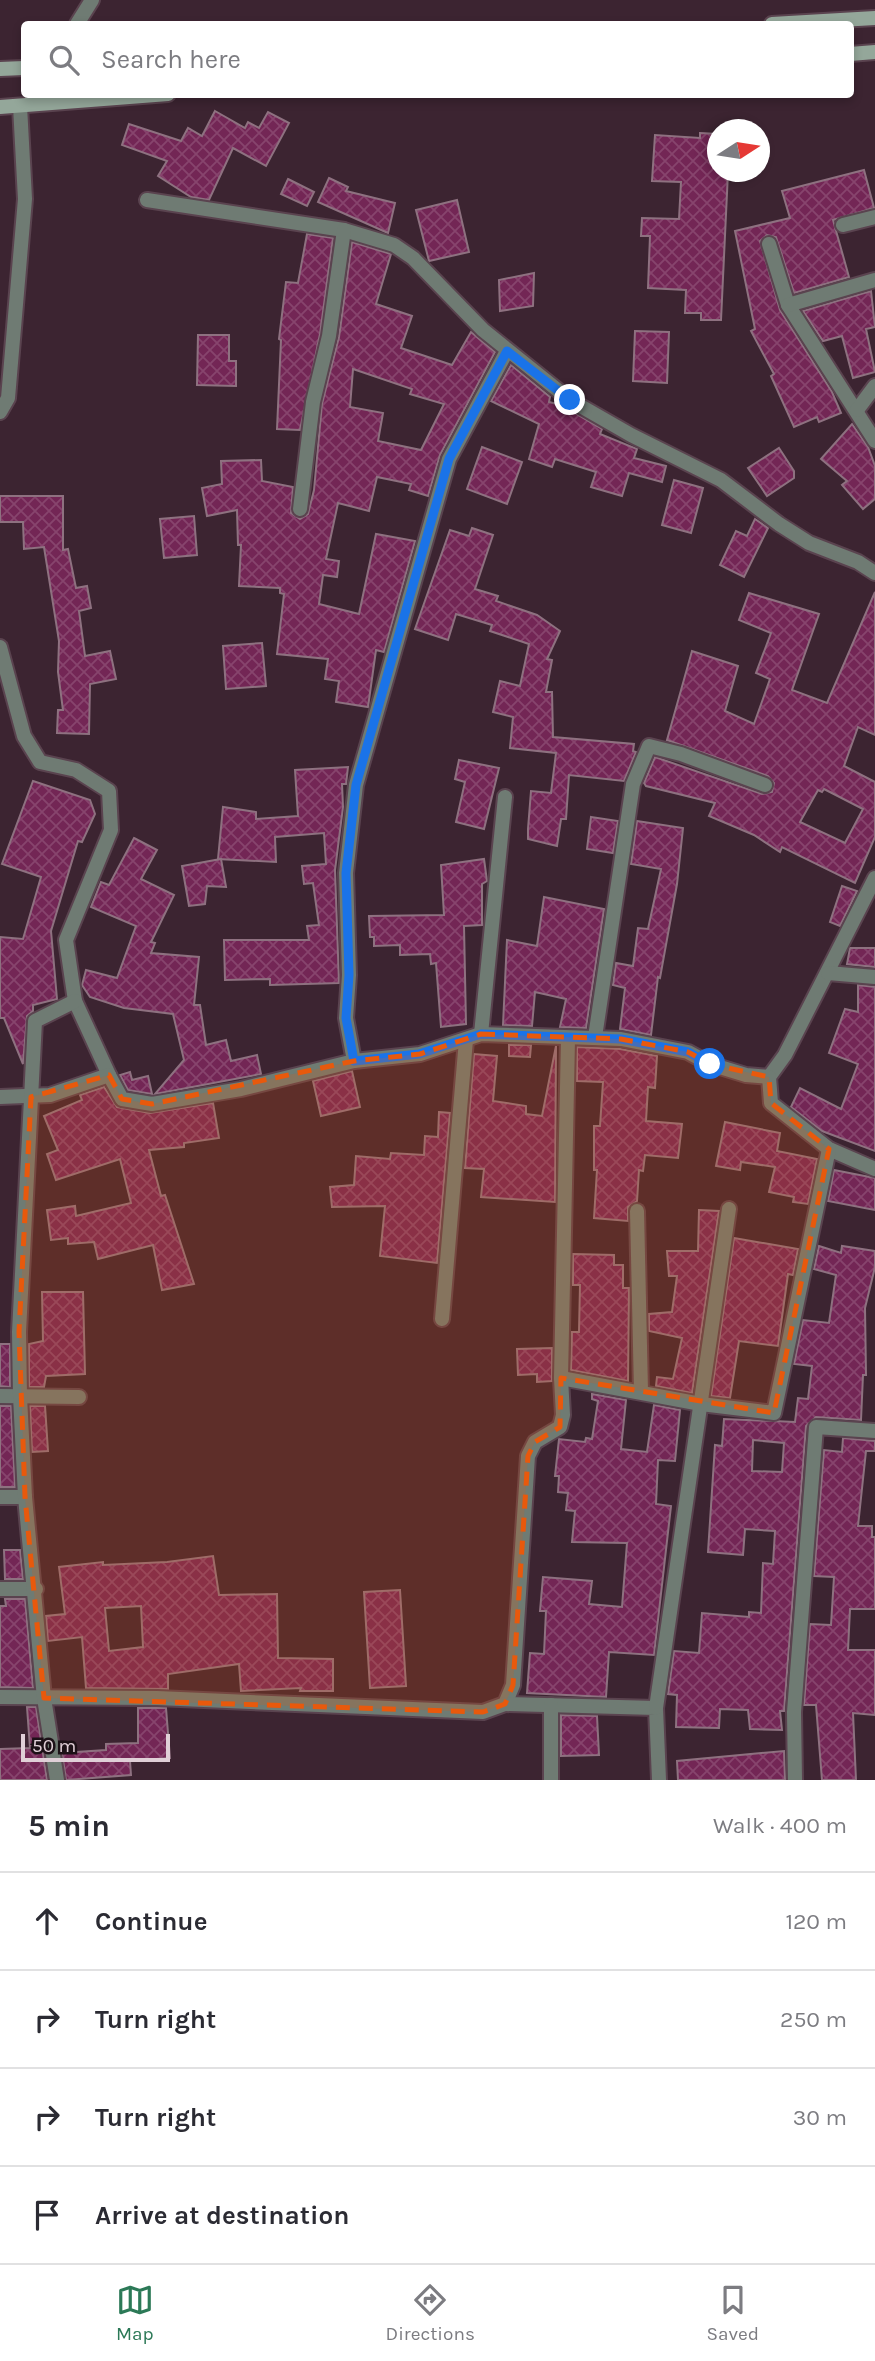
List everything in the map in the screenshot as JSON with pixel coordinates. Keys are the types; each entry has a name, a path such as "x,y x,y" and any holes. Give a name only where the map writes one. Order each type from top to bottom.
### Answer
{"main road":[{"path":"850,21 875,18"},
{"path":"854,54 875,52"},
{"path":"0,69 21,68"},
{"path":"0,107 119,98"}],"street":[{"path":"79,21 92,0"},
{"path":"0,412 8,398 25,198 20,106"},
{"path":"147,200 344,230 394,245 413,258 507,351 570,400 631,435 721,480 809,543 858,562 875,573"},
{"path":"843,225 875,217"},
{"path":"300,509 313,402 329,336 344,230"},
{"path":"769,244 788,305 875,440"},
{"path":"788,305 875,280"},
{"path":"354,1061 346,1018 349,975 346,873 356,785 449,459 507,351"},
{"path":"857,410 875,386"},
{"path":"0,647 24,736 40,762 76,770 109,791 111,830 66,940 75,1001 108,1075 122,1099 152,1104 241,1089 354,1061 419,1054 481,1034 621,1039 688,1052 710,1064 746,1075 769,1077"},
{"path":"594,1037 634,784 649,746 681,754 765,786"},
{"path":"481,1034 505,797"},
{"path":"875,878 785,1055 769,1077 771,1103 829,1149 875,1169"},
{"path":"828,973 875,977"},
{"path":"57,1780 44,1698 36,1589 25,1497 19,1332 35,1021 75,1001"},
{"path":"505,1704 513,1685 528,1456 535,1442 560,1427 563,1415 561,1378 568,1039"},
{"path":"442,1319 466,1040"},
{"path":"0,1097 50,1095 108,1075"},
{"path":"561,1378 701,1404 774,1413 829,1149"},
{"path":"659,1780 656,1708 729,1209"},
{"path":"637,1211 641,1391"},
{"path":"0,1396 79,1397"},
{"path":"795,1780 794,1712 816,1427 875,1431"},
{"path":"0,1497 25,1497"},
{"path":"0,1589 36,1589"},
{"path":"0,1697 157,1698 483,1712 505,1704 656,1708"},
{"path":"551,1705 551,1780"}],"highlighted area":[{"path":"481,1034 621,1039 688,1052 710,1064 769,1077 771,1103 829,1149 774,1413 561,1378 560,1427 535,1442 528,1456 513,1685 505,1704 483,1712 44,1698 25,1497 19,1332 31,1097 109,1075 122,1099 152,1104 354,1061 420,1054"}],"building":[{"path":"215,111 245,128 248,122 259,128 268,112 289,123 266,166 233,148 209,200 191,197 158,176 167,161 122,145 129,124 181,141 188,128 202,136"},
{"path":"700,133 707,133 707,182 728,182 721,320 701,320 701,313 685,313 686,290 648,288 650,236 641,236 642,218 679,219 681,182 652,181 655,135 700,138"},
{"path":"864,170 874,208 833,220 849,277 794,293 776,237 767,235 760,241 780,310 832,392 841,413 819,422 817,417 794,427 771,376 774,374 751,331 755,329 735,231 790,218 782,191"},
{"path":"329,178 348,187 346,191 395,203 388,233 318,202"},
{"path":"288,179 314,192 307,206 281,194"},
{"path":"457,200 469,252 429,261 416,210"},
{"path":"307,234 333,238 320,334 300,430 277,429 279,339 286,282 298,283"},
{"path":"352,242 391,254 376,304 412,316 401,348 452,365 471,332 495,352 440,455 428,496 409,490 411,484 377,477 369,511 338,503 326,559 339,561 337,577 323,575 319,604 359,614 376,534 415,541 384,652 376,650 368,707 336,702 339,681 325,679 328,659 277,654 284,594 280,593 280,588 239,586 241,545 238,545 237,510 207,516 202,488 222,484 221,461 261,460 262,481 293,487 291,513 300,519 308,514 314,490 322,404 339,337","holes":["353,369 412,389 410,394 444,404 421,450 378,441 383,413 350,407"]},
{"path":"534,273 533,306 500,311 499,280"},
{"path":"871,291 875,327 866,329 875,372 853,378 842,336 823,341 803,311"},
{"path":"635,331 669,332 667,383 633,381"},
{"path":"198,335 229,335 229,361 236,361 236,386 197,385"},
{"path":"511,365 550,397 549,402 561,405 602,429 600,434 637,449 634,458 666,466 662,482 629,473 622,496 591,487 596,472 555,459 552,467 529,459 539,424 491,401"},
{"path":"852,424 868,447 875,466 875,499 863,509 842,485 847,481 821,459"},
{"path":"482,447 522,462 507,504 467,489"},
{"path":"779,448 794,471 794,478 767,496 748,468"},
{"path":"674,480 703,488 691,533 662,525"},
{"path":"0,496 63,496 63,550 68,549 76,588 87,586 91,608 79,611 85,656 110,651 116,679 90,684 89,734 57,733 58,710 63,710 58,672 59,641 44,547 24,549 23,522 0,522"},
{"path":"194,516 197,555 164,558 160,519"},
{"path":"755,519 768,528 744,577 720,565 736,531 747,536"},
{"path":"472,528 493,535 475,589 498,596 496,601 537,615 560,631 547,659 552,660 546,692 552,692 553,737 634,744 633,751 636,752 624,781 569,775 566,819 561,819 557,846 528,839 531,791 551,793 556,753 510,748 513,717 493,712 500,681 520,686 529,644 490,631 492,625 456,614 448,640 415,629 450,530 469,536"},
{"path":"875,592 875,735 858,727 844,766 875,782 875,837 855,883 782,847 780,852 754,835 709,816 715,803 646,786 644,783 655,757 762,794 772,792 774,783 768,776 667,740 692,651 738,666 725,711 754,724 770,679 756,673 771,633 739,620 749,593 819,614 792,690 827,703","holes":["824,789 863,809 845,843 800,822 818,790 822,792"]},
{"path":"262,643 266,686 226,689 223,646"},
{"path":"459,760 499,768 484,829 456,822 465,782 455,779"},
{"path":"348,767 346,784 342,784 343,807 335,870 339,983 270,985 270,979 225,980 224,940 309,940 307,926 319,925 313,883 304,884 302,866 326,864 324,833 275,837 276,862 218,859 223,807 256,812 256,819 298,816 295,770"},
{"path":"33,781 90,800 95,814 82,842 78,841 51,931 57,999 33,1005 33,1011 27,1016 23,1064 4,1018 0,1018 0,937 23,939 41,877 2,864"},
{"path":"591,817 618,821 613,853 587,849"},
{"path":"637,821 683,828 677,884 660,978 658,977 651,1035 620,1029 625,988 613,985 616,963 633,966 638,928 648,929 661,869 631,864"},
{"path":"134,838 157,850 141,879 174,895 151,942 155,943 151,953 199,957 194,1005 200,1005 206,1045 226,1040 231,1061 257,1055 261,1074 155,1094 184,1060 173,1014 124,1008 90,997 82,985 86,970 117,978 136,926 91,907 101,882 109,885"},
{"path":"221,859 226,887 207,886 205,904 189,906 182,866"},
{"path":"484,859 487,881 482,884 482,925 464,926 466,1024 441,1027 436,963 431,964 430,954 400,955 400,945 374,946 374,937 370,937 369,916 444,915 441,865"},
{"path":"842,886 857,891 840,926 830,922"},
{"path":"544,897 604,909 586,1028 560,1027 566,999 535,992 532,1026 503,1025 507,940 537,946"},
{"path":"850,948 875,948 875,967 847,964"},
{"path":"858,985 875,987 875,1151 822,1131 791,1107 800,1088 841,1109 858,1064 829,1053 845,1009 858,1012"},
{"path":"509,1045 531,1045 530,1057 509,1056"},
{"path":"556,1046 555,1202 481,1197 484,1169 465,1168 474,1054 497,1056 493,1101 526,1106 526,1114 542,1116"},
{"path":"577,1047 620,1049 657,1056 655,1088 648,1087 646,1121 682,1124 678,1158 645,1155 643,1171 639,1170 637,1201 628,1207 628,1221 594,1218 597,1170 594,1170 594,1126 600,1126 603,1082 577,1081"},
{"path":"352,1071 360,1107 321,1116 313,1081"},
{"path":"130,1072 132,1080 148,1076 152,1094 128,1090 120,1075"},
{"path":"104,1087 117,1107 150,1113 213,1103 219,1138 184,1143 184,1147 149,1150 161,1196 165,1195 194,1284 162,1290 153,1245 98,1259 94,1242 68,1244 68,1238 51,1240 47,1210 75,1206 76,1216 131,1203 120,1159 56,1180 47,1154 58,1150 44,1116 82,1100 80,1095"},
{"path":"439,1112 450,1113 437,1263 380,1256 385,1206 332,1207 330,1187 354,1185 356,1156 390,1159 391,1153 424,1155 425,1136 438,1137"},
{"path":"725,1122 780,1133 777,1151 817,1159 808,1204 793,1202 794,1197 769,1192 775,1167 741,1162 740,1170 716,1166"},
{"path":"834,1170 875,1178 875,1210 828,1201"},
{"path":"699,1210 719,1211 692,1393 656,1386 657,1377 673,1379 682,1338 649,1331 649,1314 672,1312 677,1276 669,1276 667,1251 698,1251"},
{"path":"734,1238 798,1249 793,1275 788,1274 778,1346 739,1341 730,1398 711,1396"},
{"path":"819,1246 841,1253 842,1246 875,1251 875,1267 865,1308 866,1375 863,1375 861,1420 816,1417 806,1426 784,1711 780,1711 782,1730 750,1729 748,1710 720,1709 719,1728 676,1727 677,1695 668,1694 674,1651 699,1653 702,1613 749,1617 749,1612 761,1613 763,1563 773,1564 775,1531 745,1529 743,1555 708,1552 715,1445 722,1446 724,1419 795,1422 798,1398 808,1399 812,1366 794,1364 803,1320 829,1323 836,1275 814,1269","holes":["753,1440 784,1443 782,1472 752,1471"]},
{"path":"573,1254 614,1255 614,1265 623,1265 623,1288 629,1288 628,1381 571,1370 572,1332 579,1332 580,1285 573,1285"},
{"path":"42,1292 83,1292 85,1374 46,1376 44,1387 29,1387 29,1344 43,1341"},
{"path":"0,1344 10,1344 10,1387 0,1386"},
{"path":"552,1348 552,1381 537,1382 537,1374 518,1375 517,1349"},
{"path":"592,1394 626,1400 621,1449 647,1452 654,1405 680,1410 675,1461 658,1460 656,1504 671,1506 654,1655 609,1652 606,1697 527,1693 530,1653 544,1654 546,1611 540,1611 543,1577 592,1581 589,1604 622,1607 627,1543 572,1542 575,1511 566,1510 568,1493 558,1492 559,1476 555,1476 559,1439 585,1442 586,1438 592,1439 598,1401 592,1399"},
{"path":"0,1406 11,1406 15,1487 0,1487"},
{"path":"30,1406 45,1406 48,1451 32,1452"},
{"path":"843,1438 875,1441 875,1451 866,1451 858,1526 872,1526 872,1537 875,1537 875,1609 850,1609 848,1650 875,1650 875,1715 853,1713 856,1780 822,1780 816,1705 804,1705 810,1624 831,1625 834,1577 814,1576 824,1450 842,1452"},
{"path":"4,1550 20,1550 23,1579 5,1579"},
{"path":"213,1556 219,1595 277,1594 278,1658 333,1659 333,1691 300,1691 301,1688 241,1691 239,1664 168,1674 168,1689 86,1688 82,1637 48,1641 46,1616 65,1614 59,1567 103,1562 103,1565 167,1562","holes":["141,1606 143,1647 109,1651 105,1608"]},
{"path":"400,1590 406,1686 370,1688 364,1592"},
{"path":"5,1599 25,1599 33,1688 0,1687 0,1606 6,1606"},
{"path":"27,1707 36,1707 47,1780 0,1780 0,1749 30,1748"},
{"path":"138,1708 166,1708 170,1758 130,1761 131,1775 66,1780 62,1753 106,1750 106,1744 138,1743"},
{"path":"561,1715 597,1716 599,1755 561,1756"},
{"path":"784,1751 785,1780 678,1780 677,1761"}],"route":[{"path":"570,400 507,351 449,459 395,657 369,735 356,785 346,873 349,975 346,1018 354,1061 419,1054 481,1034 621,1039 688,1052 710,1064"}]}
